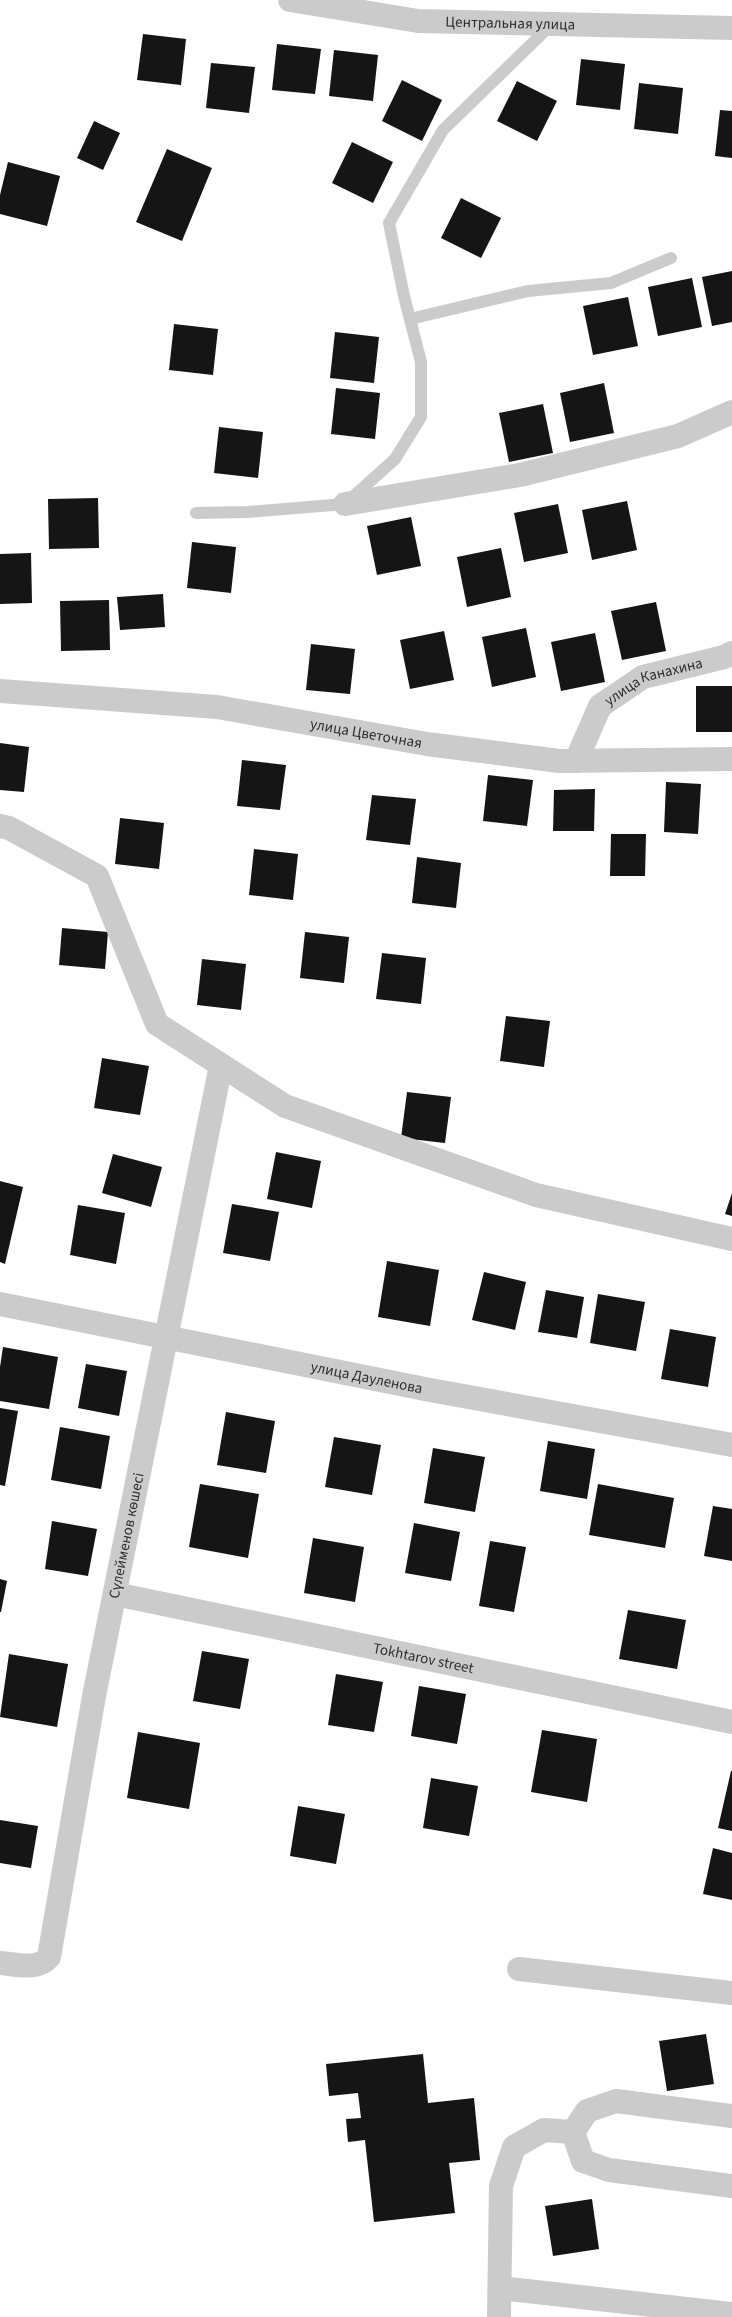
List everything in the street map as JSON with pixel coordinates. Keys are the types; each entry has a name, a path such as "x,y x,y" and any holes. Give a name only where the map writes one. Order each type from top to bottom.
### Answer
{"street":[{"name":"Центральная улица","path":"290,0 418,21 732,28"},
{"path":"345,504 520,475 678,436 732,412"},
{"name":"улица Канахина","path":"576,760 600,706 644,677 732,653"},
{"name":"улица Цветочная","path":"0,691 217,707 427,744 559,761 732,759"},
{"path":"0,826 9,828 98,876 157,1024 285,1106 536,1195 732,1239"},
{"name":"Сүлейменов көшесі","path":"0,1963 35,1966 43,1964 49,1957 94,1696 221,1065"},
{"name":"улица Дауленова","path":"0,1304 430,1390 732,1445"},
{"name":"Tokhtarov street","path":"115,1594 732,1722"},
{"path":"519,1969 732,1993"},
{"path":"573,2132 587,2111 616,2102 732,2116"},
{"path":"499,2317 501,2186 514,2147 544,2130 573,2132"},
{"path":"573,2132 583,2161 609,2170 732,2186"},
{"path":"500,2288 732,2314"}],"lane":[{"path":"196,513 248,512 345,504 394,459 421,417 421,362 389,223 442,130 550,25"},
{"path":"410,319 528,291 611,283 671,258"}],"building":[{"path":"143,34 186,39 181,85 137,80"},
{"path":"277,44 321,49 315,94 272,90"},
{"path":"334,50 378,55 373,101 329,96"},
{"path":"581,59 625,64 620,110 576,105"},
{"path":"211,63 255,67 249,113 206,108"},
{"path":"402,80 442,100 422,141 382,121"},
{"path":"517,81 557,101 537,141 497,121"},
{"path":"639,83 683,88 678,134 634,129"},
{"path":"720,110 732,111 732,158 715,156"},
{"path":"94,121 120,133 103,170 77,158"},
{"path":"352,142 393,162 373,203 332,183"},
{"path":"167,149 212,168 182,241 136,222"},
{"path":"8,162 60,176 47,226 0,214 0,195"},
{"path":"461,198 501,218 481,258 441,238"},
{"path":"732,271 732,322 712,326 702,277"},
{"path":"692,278 702,327 658,336 648,287"},
{"path":"628,297 638,346 593,355 583,306"},
{"path":"174,324 218,329 213,375 169,370"},
{"path":"335,332 379,337 374,383 330,378"},
{"path":"604,383 614,433 570,442 560,393"},
{"path":"336,388 380,393 375,439 331,434"},
{"path":"543,404 553,453 509,462 499,413"},
{"path":"219,427 263,432 258,478 214,473"},
{"path":"98,498 99,548 49,549 48,499"},
{"path":"627,501 637,550 592,560 582,510"},
{"path":"558,504 568,553 524,562 514,513"},
{"path":"411,517 421,566 377,575 367,526"},
{"path":"192,542 236,547 231,593 187,588"},
{"path":"501,548 511,597 467,607 457,557"},
{"path":"31,553 32,603 0,604 0,554"},
{"path":"163,594 165,627 120,630 117,597"},
{"path":"109,600 110,650 61,651 60,601"},
{"path":"656,602 666,651 622,660 611,611"},
{"path":"526,628 536,677 492,687 482,637"},
{"path":"444,631 454,680 410,689 400,640"},
{"path":"595,633 605,682 561,691 551,642"},
{"path":"311,644 355,649 350,694 306,690"},
{"path":"696,686 732,686 732,732 696,732"},
{"path":"0,743 29,747 24,792 0,790"},
{"path":"242,760 286,765 280,810 237,806"},
{"path":"488,775 533,780 527,826 483,821"},
{"path":"666,782 701,784 698,834 664,832"},
{"path":"595,789 594,831 553,831 554,790"},
{"path":"372,795 416,799 410,845 366,840"},
{"path":"120,818 164,823 159,869 115,864"},
{"path":"611,834 646,834 645,876 610,876"},
{"path":"254,849 298,854 293,900 249,895"},
{"path":"417,857 461,863 456,908 412,903"},
{"path":"62,928 108,932 105,969 59,965"},
{"path":"305,932 349,937 344,983 300,978"},
{"path":"382,953 426,958 421,1004 376,999"},
{"path":"202,959 246,964 241,1010 197,1005"},
{"path":"506,1016 550,1021 544,1067 500,1061"},
{"path":"102,1058 149,1066 140,1115 94,1108"},
{"path":"407,1092 451,1097 445,1143 401,1138"},
{"path":"276,1152 321,1161 312,1208 267,1199"},
{"path":"113,1154 162,1167 151,1207 102,1193"},
{"path":"0,1181 23,1187 5,1264 0,1262"},
{"path":"732,1193 732,1216 725,1214"},
{"path":"232,1204 279,1212 270,1261 223,1253"},
{"path":"78,1205 125,1213 116,1264 70,1255"},
{"path":"387,1261 439,1270 430,1326 378,1317"},
{"path":"484,1272 526,1282 515,1330 472,1320"},
{"path":"546,1290 584,1297 577,1338 538,1332"},
{"path":"598,1294 645,1302 636,1351 590,1343"},
{"path":"670,1329 716,1337 708,1387 661,1379"},
{"path":"3,1347 58,1357 49,1409 0,1401 0,1367"},
{"path":"86,1364 127,1371 119,1416 78,1408"},
{"path":"0,1408 18,1411 5,1486 0,1485"},
{"path":"226,1412 275,1421 266,1473 217,1465"},
{"path":"60,1427 110,1436 101,1489 51,1480"},
{"path":"334,1437 381,1445 372,1495 325,1487"},
{"path":"548,1441 595,1449 587,1499 540,1491"},
{"path":"433,1448 485,1457 475,1512 424,1503"},
{"path":"200,1484 259,1494 248,1558 189,1547"},
{"path":"598,1484 674,1498 665,1548 589,1535"},
{"path":"713,1506 732,1509 732,1561 704,1556"},
{"path":"52,1521 97,1529 88,1576 45,1569"},
{"path":"414,1523 460,1532 451,1581 405,1573"},
{"path":"313,1538 364,1547 355,1602 304,1593"},
{"path":"490,1541 526,1547 514,1612 479,1606"},
{"path":"0,1579 7,1581 1,1612 0,1612"},
{"path":"628,1610 686,1620 677,1669 619,1659"},
{"path":"202,1651 249,1659 240,1709 193,1701"},
{"path":"9,1654 68,1664 57,1727 0,1717"},
{"path":"336,1674 383,1682 374,1732 328,1725"},
{"path":"419,1686 466,1694 457,1744 411,1736"},
{"path":"542,1730 597,1739 587,1802 531,1792"},
{"path":"138,1732 200,1743 189,1809 127,1798"},
{"path":"732,1771 732,1831 718,1828"},
{"path":"431,1778 478,1786 469,1836 423,1828"},
{"path":"298,1806 345,1814 336,1864 290,1856"},
{"path":"0,1820 38,1826 31,1868 0,1863"},
{"path":"713,1848 732,1853 732,1900 703,1894"},
{"path":"706,2034 714,2084 667,2091 659,2041"},
{"path":"423,2054 428,2103 474,2098 480,2160 449,2163 455,2213 374,2222 365,2140 348,2142 346,2119 361,2118 358,2093 329,2096 326,2064"},
{"path":"592,2199 599,2249 553,2256 545,2206"}]}
